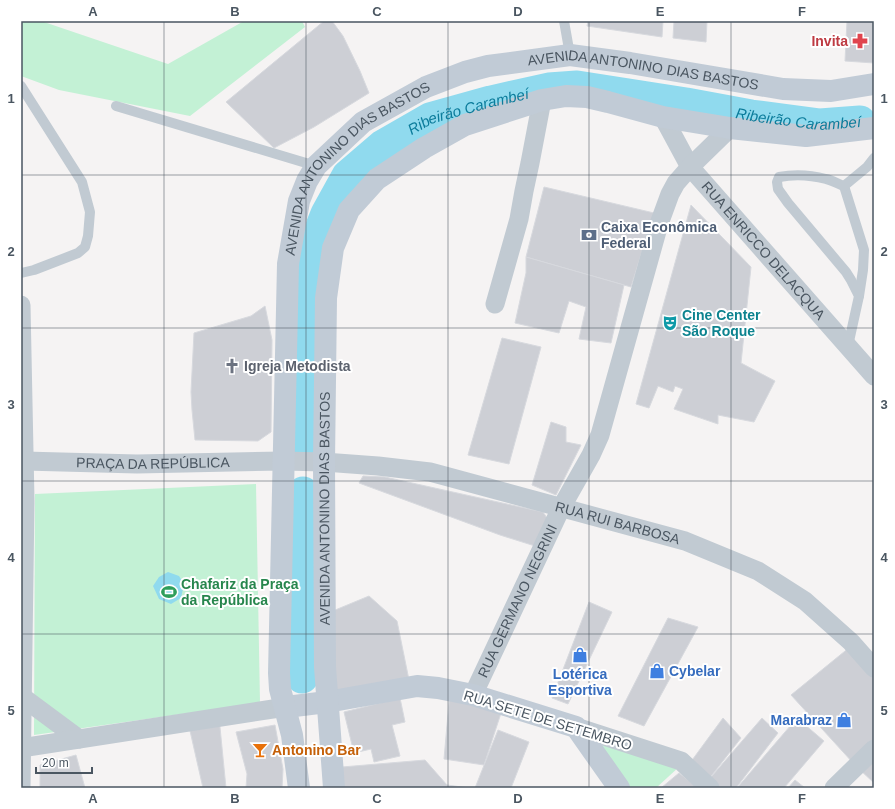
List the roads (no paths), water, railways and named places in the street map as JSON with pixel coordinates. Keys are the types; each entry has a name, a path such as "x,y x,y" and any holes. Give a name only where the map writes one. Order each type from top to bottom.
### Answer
{"main road":[{"name":"AVENIDA ANTONINO DIAS BASTOS","path":"299,788 292,735 286,707 280,689 279,673 288,264 299,201 307,181 316,166 363,122 426,87 465,72 488,66 570,55 630,63 783,89 831,91 874,84"},
{"name":"AVENIDA ANTONINO DIAS BASTOS","path":"334,788 324,667 326,298 333,248 349,210 378,179 424,148 465,125 542,100 566,96 587,97 663,117 730,128 806,136 874,128"},
{"name":"RUA SETE DE SETEMBRO","path":"328,702 417,686 438,688 474,695 576,727"},
{"path":"286,707 328,702"},
{"path":"576,727 619,788"}],"street":[{"path":"495,304 519,219 542,100"},
{"name":"RUA ENRICCO DELACQUA","path":"663,117 690,167 874,376"},
{"name":"RUA GERMANO NEGRINI","path":"474,695 561,508 591,455 600,435 659,224 670,194 676,183 690,167 730,128"},
{"path":"21,305 25,501 21,788"},
{"name":"PRAÇA DA REPÚBLICA","path":"24,461 137,464 283,461 324,462"},
{"name":"RUA RUI BARBOSA","path":"324,462 430,472 685,541 758,571 805,601 851,642 874,668"},
{"path":"22,697 79,739"},
{"path":"21,748 286,707"},
{"name":"RUA SETE DE SETEMBRO","path":"576,727 681,761 710,788"},
{"path":"834,788 874,749"}],"lane":[{"path":"564,21 570,55"},
{"path":"21,86 82,182 90,212 88,236 85,247 78,253 34,270 21,273"},
{"path":"116,106 316,166"},
{"path":"844,186 867,167 874,158"},
{"path":"844,186 827,179 807,175 787,175 780,177 777,183 778,189 788,203 846,272 859,296"},
{"path":"844,186 864,250 859,296 848,346"}],"water":[{"name":"Chafariz da Praça da República","path":"168,572 179,576 184,584 181,598 171,604 159,599 153,586 159,577"}],"waterway":[{"name":"Ribeirão Carambeí","path":"303,441 306,302 311,254 327,214 348,176 383,146 430,119 491,102 549,89 577,87 751,116 820,125 860,122"},
{"name":"Ribeirão Carambeí","path":"302,677 303,493"}],"place":[{"name":"Invita","path":"860,41"},
{"name":"Caixa Econômica Federal","path":"589,235"},
{"name":"Cine Center São Roque","path":"670,323"},
{"name":"Igreja Metodista","path":"232,366"},
{"name":"Chafariz da Praça da República","path":"169,592"},
{"name":"Lotérica Esportiva","path":"580,655"},
{"name":"Cybelar","path":"657,671"},
{"name":"Marabraz","path":"844,720"},
{"name":"Antonino Bar","path":"260,750"}]}
